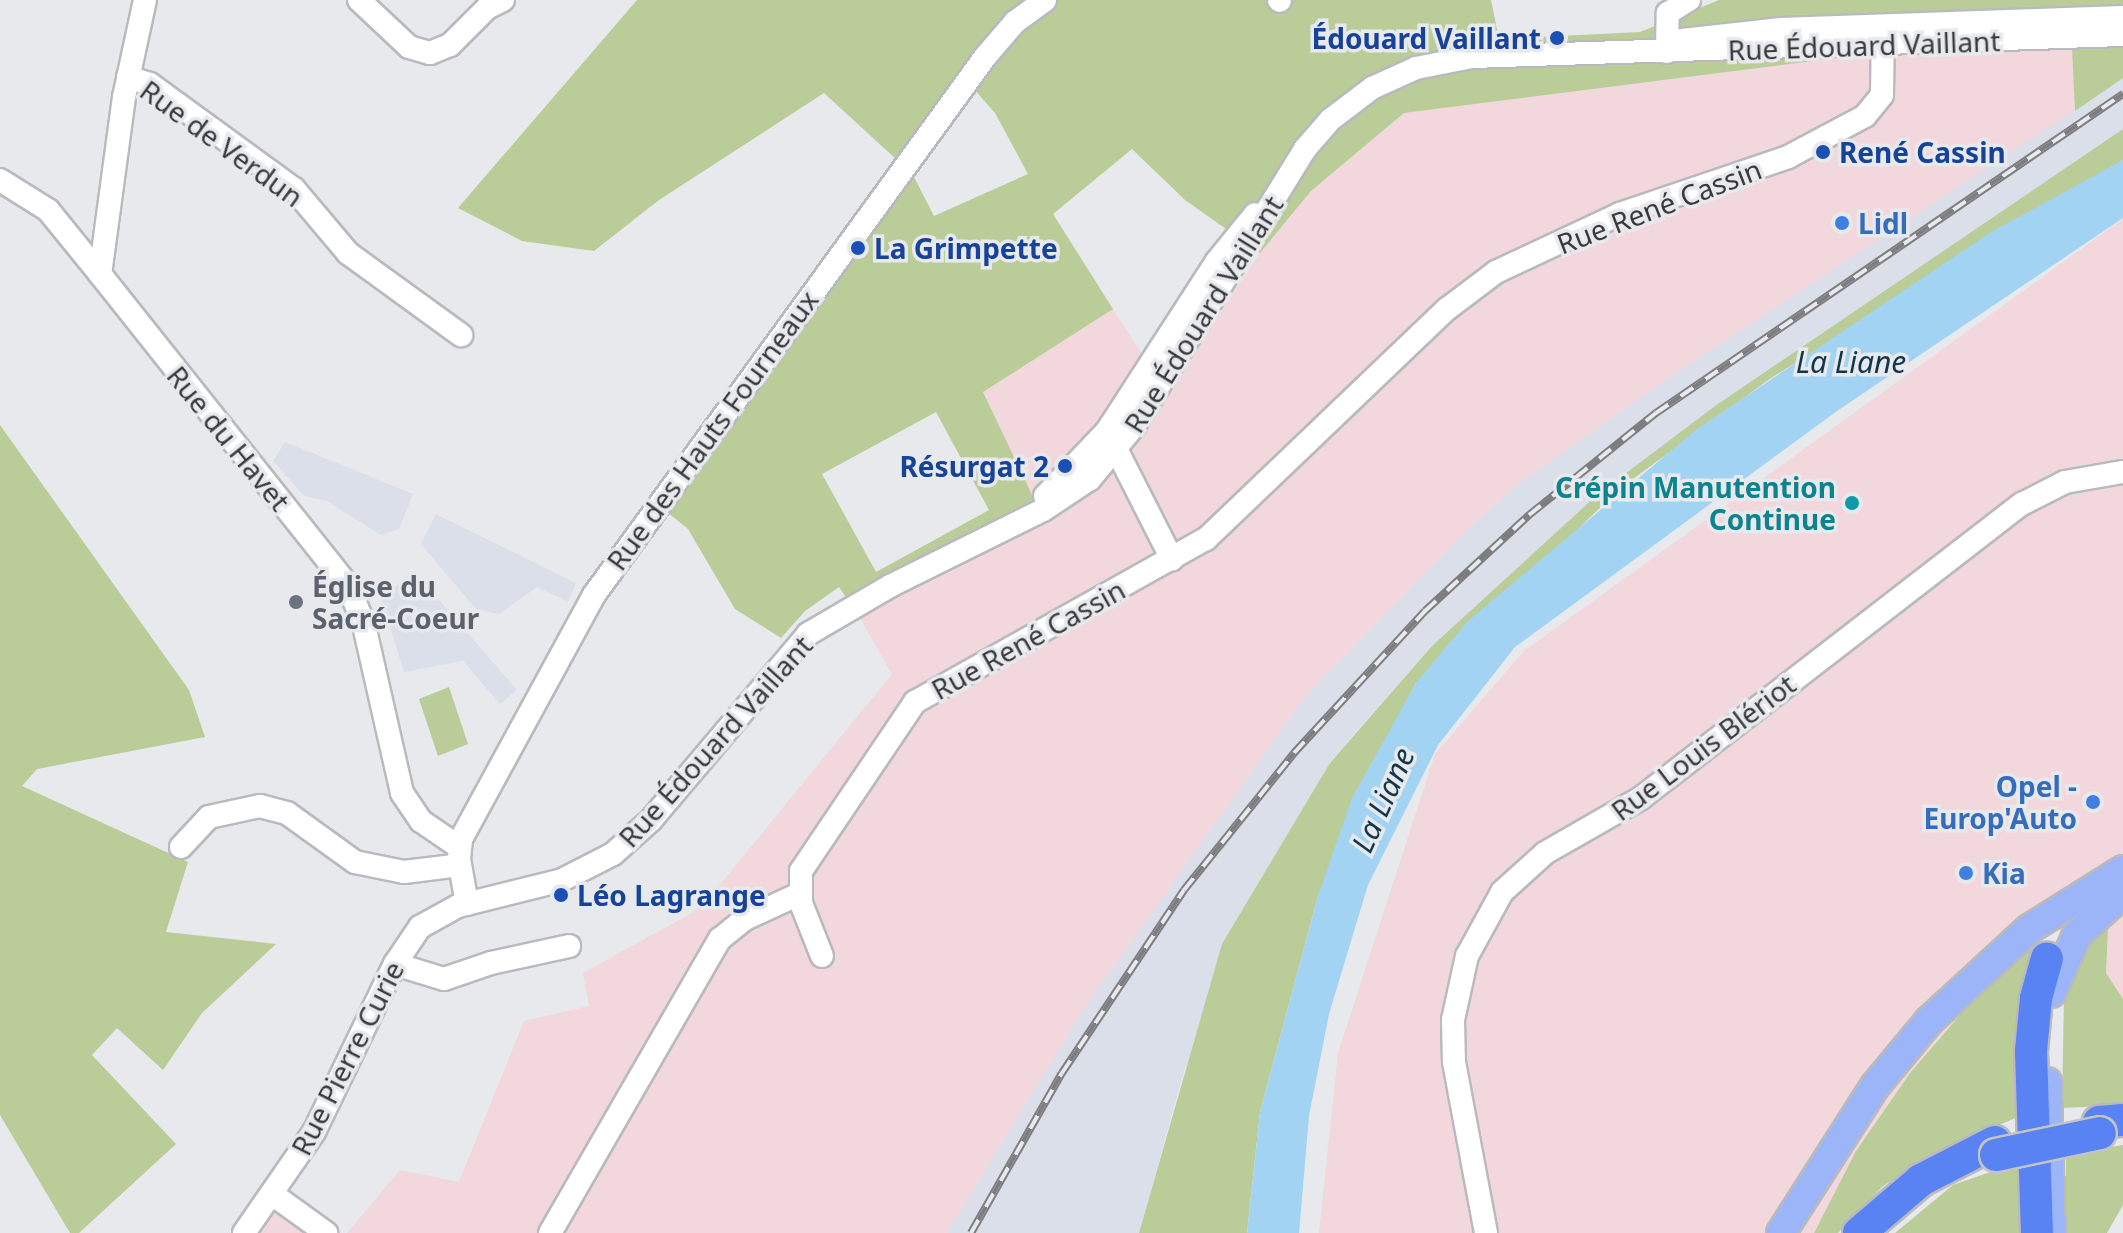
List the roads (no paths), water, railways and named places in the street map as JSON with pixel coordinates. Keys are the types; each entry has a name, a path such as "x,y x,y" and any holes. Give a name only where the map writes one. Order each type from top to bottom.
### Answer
{"highway":[{"path":"2037,1233 2031,1051 2036,998 2047,958"},
{"path":"1859,1233 1921,1180 1996,1149 2111,1126"},
{"path":"1880,1233 1934,1187 1996,1149"}],"main road":[{"path":"2047,958 2072,918 2123,871"},
{"path":"1781,1233 1875,1086 1915,1036 2029,929 2123,871"},
{"path":"2051,1233 2045,1066 2050,998 2071,944 2123,893"}],"street":[{"path":"100,274 128,77 145,0"},
{"path":"359,0 409,47 430,53 450,45 487,8 503,0"},
{"name":"Rue des Hauts Fourneaux","path":"459,856 601,583 985,57 1015,22 1045,0"},
{"path":"1667,48 1668,13 1689,0"},
{"name":"Rue Édouard Vaillant","path":"1883,35 2116,20"},
{"name":"Rue Édouard Vaillant","path":"467,904 562,880 620,849 808,634 996,531 1064,498 1112,440 1289,173 1340,111 1404,72 1472,57 1667,48 1764,30 2078,38 2123,35"},
{"name":"Rue René Cassin","path":"799,894 804,864 915,702 1213,534 1447,309 1487,278 1620,214 1797,154 1865,116 1882,95 1883,35"},
{"path":"2078,38 2123,49"},
{"name":"Rue de Verdun","path":"128,77 150,84 294,189 348,253 461,335"},
{"name":"Rue du Havet","path":"0,180 48,210 348,586 366,633 402,793 421,821 459,856"},
{"path":"1112,440 1172,559"},
{"name":"Rue Louis Blériot","path":"1486,1233 1454,1062 1453,1020 1471,944 1502,892 1545,853 1641,798 2022,504 2065,482 2123,472"},
{"path":"181,847 209,817 260,806 287,813 355,862 404,872 459,856 467,904"},
{"path":"550,1233 720,939 745,919 799,894 822,956"},
{"name":"Rue Pierre Curie","path":"244,1233 319,1123 395,964 420,927 467,904"},
{"path":"395,964 444,979 491,963 569,946"},
{"path":"272,1194 326,1233"}],"water":[{"name":"La Liane","path":"2123,160 2123,218 1837,411 1515,647 1438,745 1368,885 1329,1014 1309,1116 1299,1233 1247,1233 1260,1112 1318,896 1352,798 1416,683 1468,621 1697,429 1991,232"}],"railway":[{"path":"971,1233 1062,1073 1184,890 1294,753 1425,611 1529,515 1656,413 2123,94"}],"place":[{"name":"Édouard Vaillant","path":"1557,38"},
{"name":"René Cassin","path":"1823,152"},
{"name":"Lidl","path":"1842,223"},
{"name":"La Grimpette","path":"858,248"},
{"name":"Résurgat 2","path":"1065,466"},
{"name":"Crépin Manutention Continue","path":"1852,503"},
{"name":"Église du Sacré-Coeur","path":"296,602"},
{"name":"Opel - Europ'Auto","path":"2093,802"},
{"name":"Kia","path":"1966,873"},
{"name":"Léo Lagrange","path":"561,895"}]}
